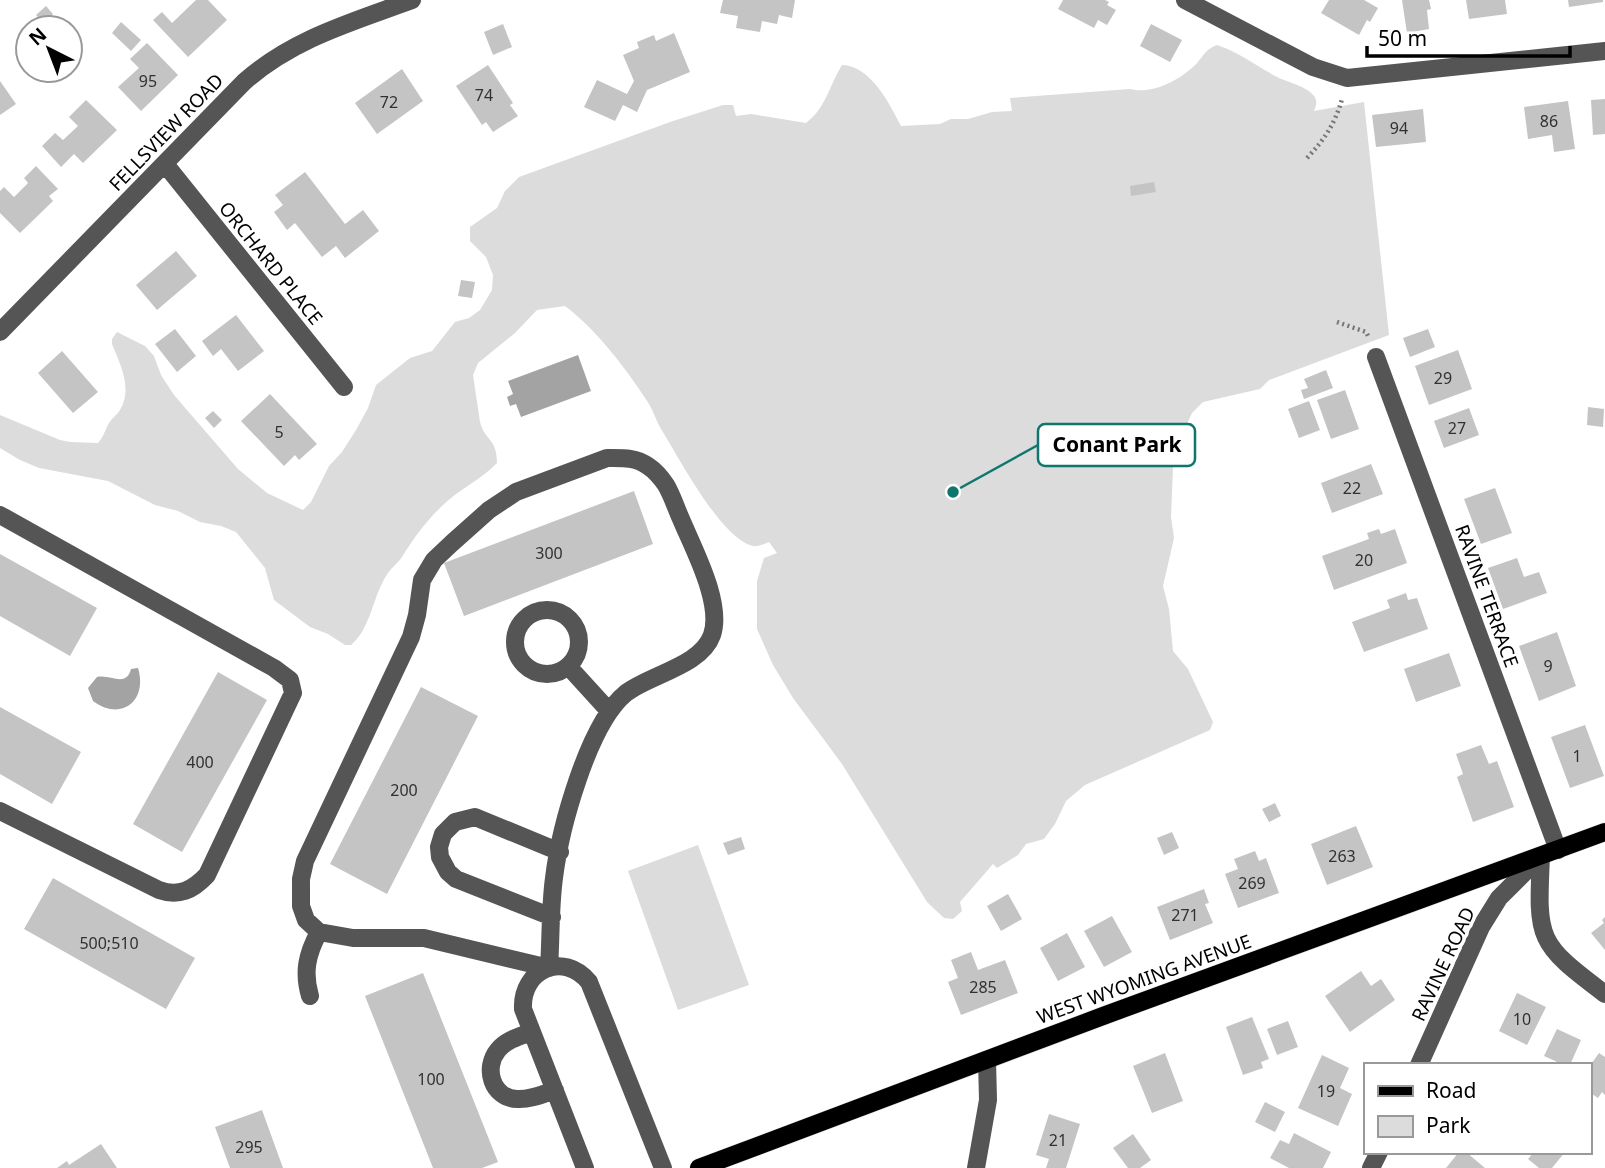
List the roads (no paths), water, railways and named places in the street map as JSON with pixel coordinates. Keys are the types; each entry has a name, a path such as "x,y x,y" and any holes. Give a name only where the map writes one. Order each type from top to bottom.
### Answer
{"main road":[{"name":"WEST WYOMING AVENUE","path":"699,1168 1605,832"}],"street":[{"name":"FELLSVIEW ROAD","path":"0,332 244,82 274,57 307,40 412,0"},
{"path":"1185,0 1312,67 1347,78 1605,51"},
{"name":"ORCHARD PLACE","path":"165,164 344,387"},
{"name":"RAVINE TERRACE","path":"1376,357 1559,850"},
{"path":"549,968 554,877 572,793 592,743 609,711 637,686 695,657 706,645 713,631 712,601 699,560 666,484 648,466 629,458 607,458 583,465 516,492 489,510 434,560 422,580 411,637 305,861 301,879 301,906 306,920 319,932 353,938 424,938 549,968 571,968 589,982 663,1168"},
{"path":"0,515 274,668 290,680 293,693 207,875 184,892 176,894 159,890 0,811"},
{"path":"568,666 609,711"},
{"path":"552,917 456,878 442,863 439,847 443,834 452,823 464,817 475,817 559,852"},
{"path":"1541,856 1539,909 1542,932 1559,959 1605,994"},
{"name":"RAVINE ROAD","path":"1420,1063 1481,927 1499,898 1541,856"},
{"path":"310,996 307,964 311,947 319,932"},
{"path":"549,968 536,975 524,994 523,1009 585,1168"},
{"path":"531,1032 499,1049 490,1065 493,1083 499,1092 516,1100 555,1090"},
{"path":"976,1168 988,1100 987,1060"}],"place":[{"name":"Conant Park","path":"953,492"}]}
